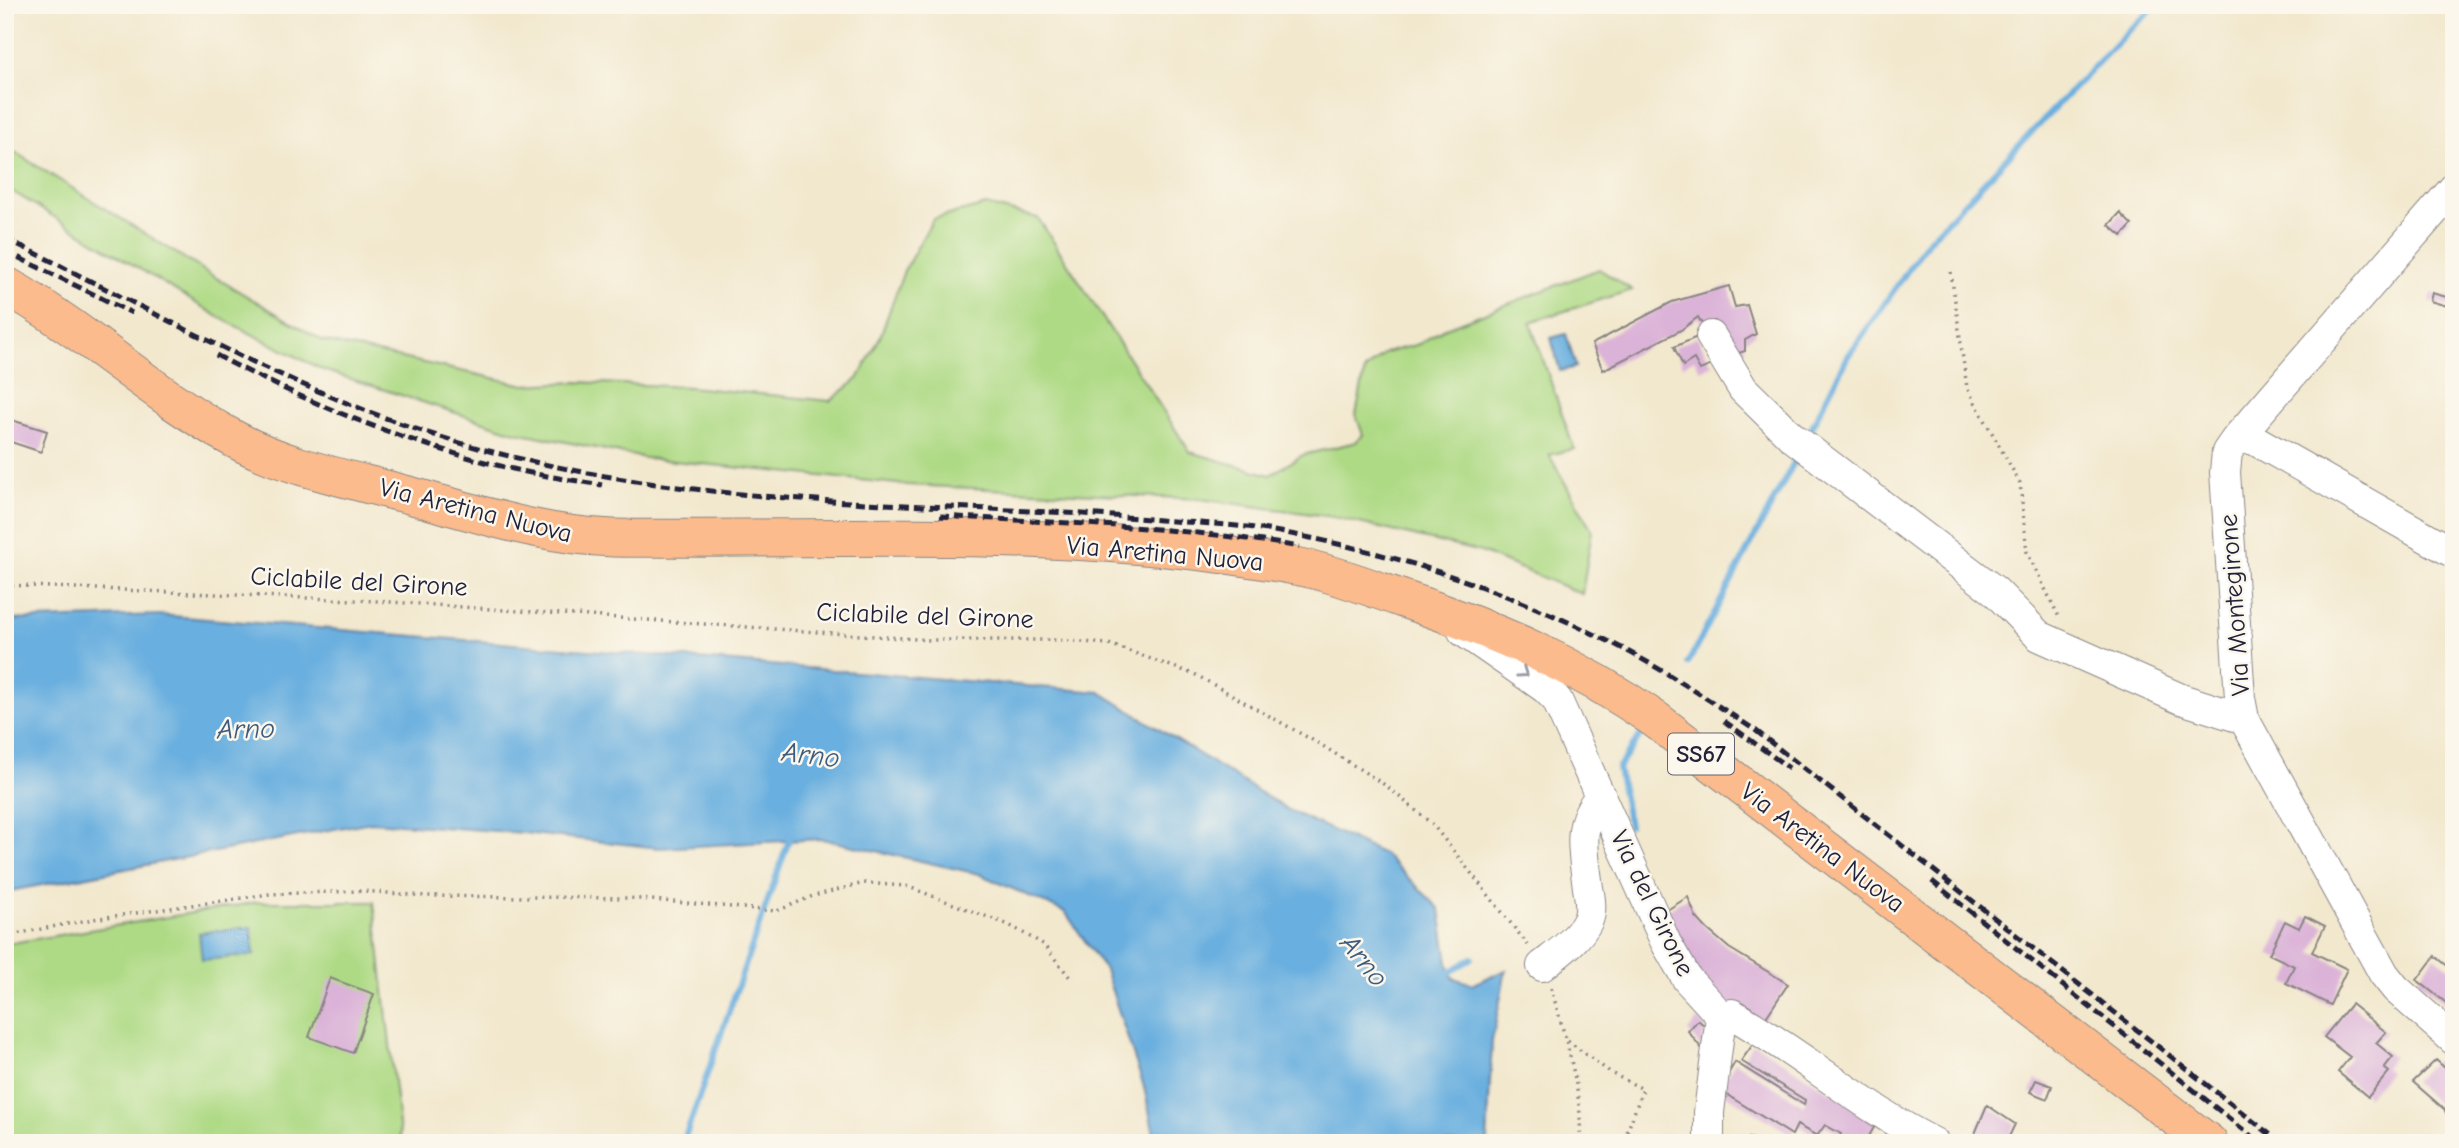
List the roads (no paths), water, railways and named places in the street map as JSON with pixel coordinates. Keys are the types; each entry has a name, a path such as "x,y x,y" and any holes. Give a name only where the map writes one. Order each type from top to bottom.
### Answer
{"main road":[{"name":"Via Aretina Nuova","path":"5,285 50,311 201,417 257,450 314,469 537,528 586,537 613,538 960,539 1107,545 1254,559 1308,569 1426,607 1523,643 1586,673 1617,693 2209,1143"}],"street":[{"name":"Via Montegirone","path":"2454,188 2236,439 2227,452 2225,472 2240,698 2244,719 2384,974 2396,989 2454,1040"},
{"path":"1711,337 1743,388 1791,436 1995,591 2039,636 2181,699 2244,719"},
{"path":"2236,439 2253,439 2454,553"},
{"name":"Via del Girone","path":"1426,607 1539,684 1557,700 1666,943 1687,979 1721,1016"},
{"path":"1542,966 1563,950 1588,920 1591,903 1582,844 1583,822 1589,809 1601,796"},
{"path":"1709,1143 1709,1112 1721,1016 1732,1014 1769,1035 1877,1111 1934,1143"}],"water":[{"path":"1566,334 1576,367 1560,371 1551,338"},
{"name":"Arno","path":"159,615 1100,692 1288,810 1384,854 1440,909 1448,963 1453,978 1473,984 1506,970 1492,1041 1487,1143 1156,1143 1144,1087 1105,970 1065,912 979,874 822,839 659,848 523,833 371,822 5,892 5,620"},
{"path":"251,927 254,955 202,960 199,933"}],"waterway":[{"path":"1806,438 1848,356 1929,240 2129,30 2158,5"},
{"path":"1688,663 1800,451"},
{"path":"1629,826 1618,768 1643,732"},
{"path":"683,1143 791,834"},
{"path":"1444,976 1472,958"}],"railway":[{"path":"5,238 292,380 421,431 515,457 642,482 771,497 1095,515 1261,529 1349,546 1393,558 1522,602 1624,649 1755,730 2281,1143"},
{"path":"5,251 132,313"},
{"path":"216,355 324,406 437,448 513,469 602,485"},
{"path":"940,516 1165,530 1299,547"},
{"path":"1724,721 1789,768"},
{"path":"1932,881 2260,1143"}]}
